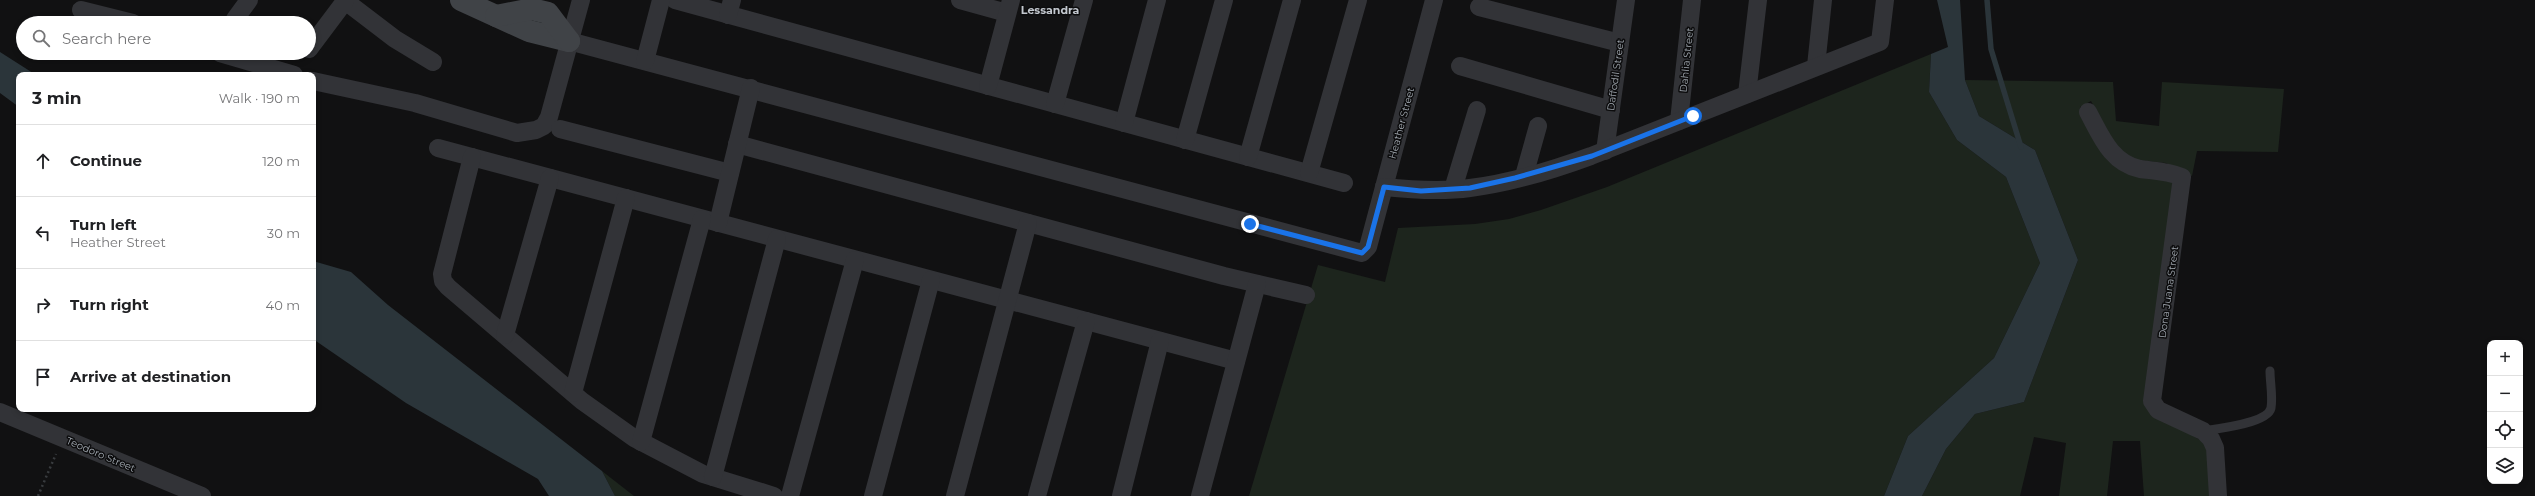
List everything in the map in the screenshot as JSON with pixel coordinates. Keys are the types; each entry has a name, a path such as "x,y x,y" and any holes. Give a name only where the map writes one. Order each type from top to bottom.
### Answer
{"street":[{"path":"236,16 249,0"},
{"path":"316,39 345,0 395,39 433,62"},
{"path":"461,0 530,31 752,88 730,173 710,221 641,442"},
{"path":"316,82 414,103 517,132 527,133 544,126 549,117 581,0"},
{"path":"645,61 661,0"},
{"path":"675,0 730,8 988,86 1344,183"},
{"path":"960,0 1009,6 988,86"},
{"path":"1055,104 1084,0"},
{"path":"1124,123 1157,0"},
{"path":"1185,140 1224,0"},
{"path":"1248,157 1292,0"},
{"path":"1309,173 1358,0"},
{"name":"Heather Street","path":"752,88 1355,253 1362,253 1368,247 1434,0"},
{"name":"Daffodil Street","path":"1605,151 1626,0"},
{"name":"Dahlia Street","path":"1679,121 1692,0"},
{"path":"1747,94 1758,0"},
{"path":"1816,66 1823,0"},
{"path":"1384,187 1421,191 1470,188 1560,167 1605,151 1816,66 1880,42 1885,0"},
{"path":"1479,7 1620,43"},
{"path":"81,10 105,16"},
{"path":"244,60 284,72"},
{"path":"1460,66 1611,110"},
{"path":"1453,189 1477,110"},
{"name":"Dona Juana Street","path":"2088,112 2111,153 2125,165 2167,171 2182,177 2152,402 2158,410 2203,431 2211,439 2215,448 2218,496"},
{"path":"1524,176 1538,126"},
{"path":"560,129 730,173"},
{"path":"737,144 1257,284 1306,295"},
{"path":"438,148 1236,361"},
{"path":"472,158 442,274 443,282 573,392 641,442 714,477 774,496"},
{"path":"506,335 550,178"},
{"path":"573,392 626,198"},
{"path":"955,496 1028,223"},
{"path":"714,477 777,239"},
{"path":"790,496 856,260"},
{"path":"873,496 932,280"},
{"path":"1200,496 1257,284"},
{"path":"1037,496 1086,321"},
{"path":"1121,496 1160,341"},
{"name":"Teodoro Street","path":"0,412 202,496"}],"lane":[{"path":"2203,431 2253,421 2266,415 2271,409 2270,370"}],"path":[{"path":"38,496 56,454 80,445"}],"shaded area":[{"path":"1937,0 1960,0 1965,80 1979,116 2035,150 2078,260 2024,402 1975,414 1946,449 1922,496 1884,496 1908,436 1994,358 2040,263 2006,177 1957,140 1929,92 1931,54 1948,47"},
{"path":"0,52 31,72 16,72 16,105 0,93"},
{"path":"1931,54 1929,92 1957,140 2006,177 2040,263 1994,358 1908,436 1884,496 1249,496 1318,265 1385,282 1398,228 1475,224 1509,219 1541,210 1607,187"},
{"path":"1965,80 2113,82 2116,121 2159,126 2162,82 2284,89 2278,152 2197,151 2192,176 2166,163 2128,159 2116,148 2091,101 2080,107 2105,156 2174,183 2144,404 2206,444 2212,496 2144,496 2140,441 2113,441 2107,496 2059,496 2066,443 2034,437 2020,496 1922,496 1946,449 1975,414 2024,402 2078,260 2035,150 1979,116"},
{"path":"316,262 351,272 388,305 602,471 615,496 549,496 538,479 406,403 316,341"},
{"path":"602,471 634,496 615,496"}],"waterway":[{"path":"1987,0 1991,49 2021,147"}],"district":[{"name":"Lessandra","path":"1050,10"}],"route":[{"path":"1250,224 1355,253 1362,253 1368,247 1384,187 1421,191 1470,188 1515,178 1560,167 1592,156 1693,116"}]}
